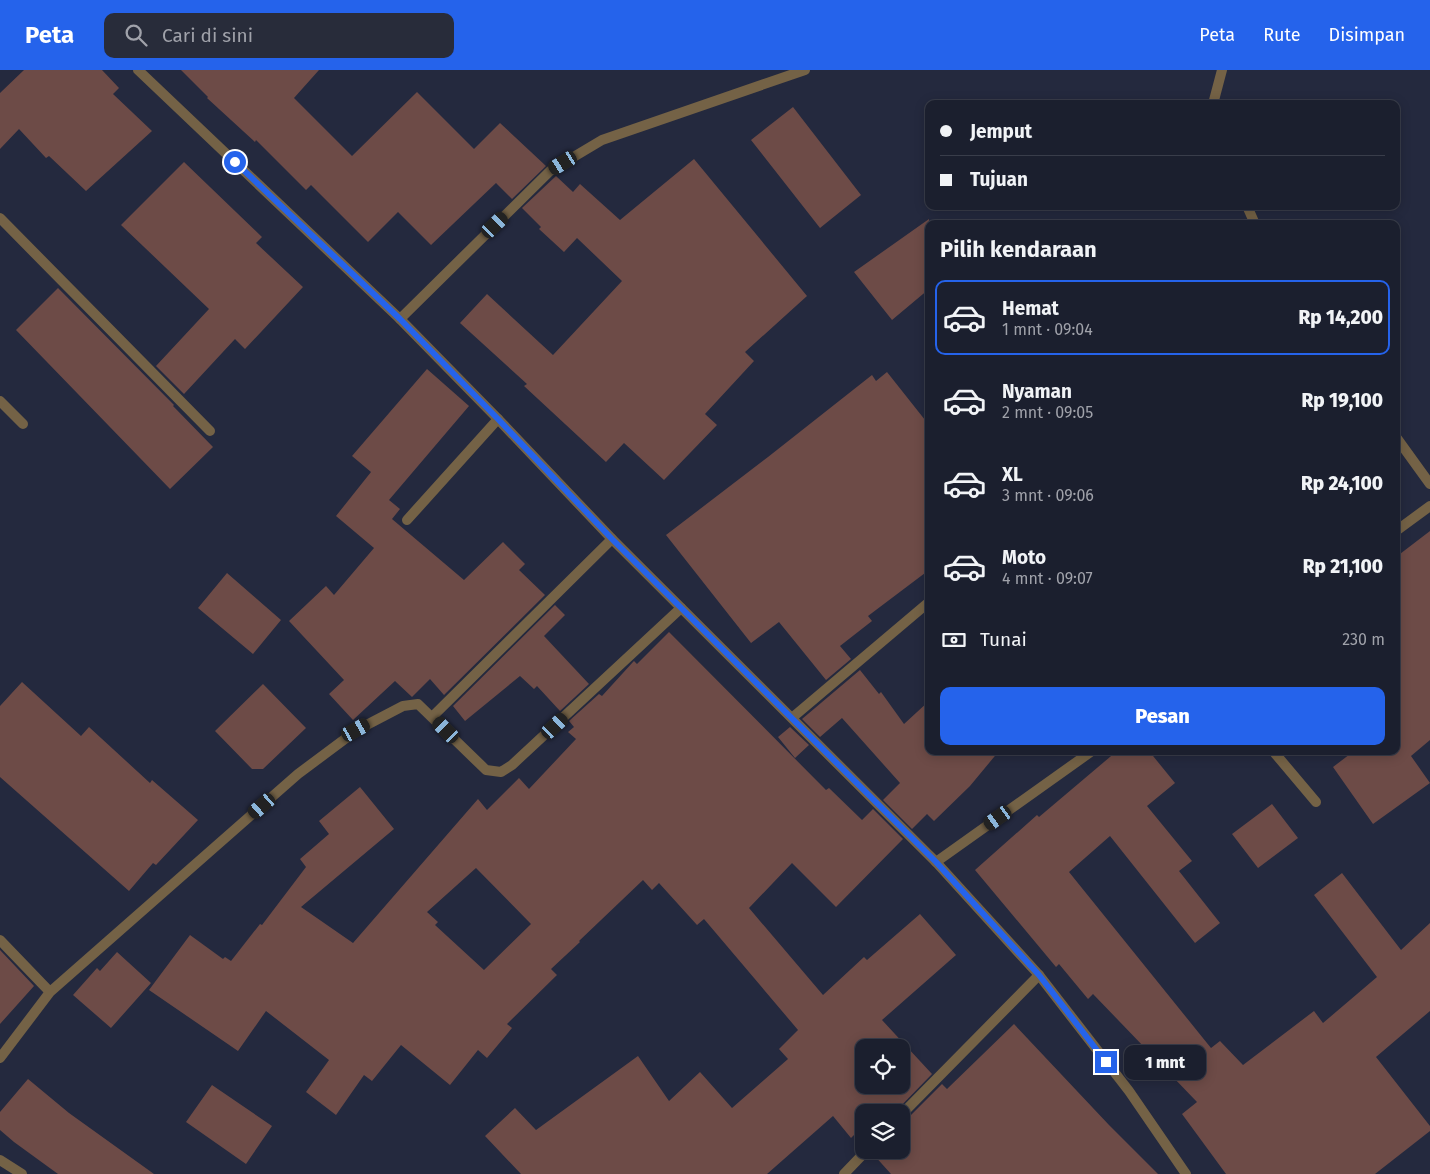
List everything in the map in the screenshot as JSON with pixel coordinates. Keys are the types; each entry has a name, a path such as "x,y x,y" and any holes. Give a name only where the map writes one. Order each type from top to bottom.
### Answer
{"street":[{"path":"138,70 400,319 612,539 793,717 936,862 1039,975 1129,1092 1186,1174"},
{"path":"400,319 550,171 602,140 805,70"},
{"path":"1214,100 1222,70"},
{"path":"0,218 210,431"},
{"path":"0,401 23,424"},
{"path":"407,520 498,419"},
{"path":"1400,443 1430,484"},
{"path":"1400,528 1430,506"},
{"path":"432,717 612,539"},
{"path":"793,717 925,605"},
{"path":"0,1058 50,992 298,774 356,730 403,706 418,704 486,770 502,772 512,765 681,608"},
{"path":"936,862 1086,755"},
{"path":"1276,755 1316,802"},
{"path":"0,940 50,992"},
{"path":"910,1107 1039,975"},
{"path":"844,1174 858,1159"},
{"path":"0,1160 22,1174"}],"building":[{"path":"24,70 102,70 119,88 113,94 152,131 86,191 49,156 46,158 19,129 0,149 0,93"},
{"path":"181,70 319,70 294,98 352,156 417,92 474,149 500,123 546,166 512,199 496,183 431,245 398,212 368,242 311,185 306,190 256,140 255,142 207,98"},
{"path":"793,107 861,195 820,228 751,140"},
{"path":"694,159 807,296 745,352 754,361 705,414 717,425 664,480 624,443 606,462 524,386 527,384 460,323 487,294 553,355 622,281 577,238 564,252 539,229 541,227 522,208 556,176 573,192 580,184 620,220"},
{"path":"184,162 262,237 256,243 303,287 245,349 235,339 184,394 156,366 209,309 121,225"},
{"path":"925,222 925,292 892,320 854,272"},
{"path":"58,288 213,447 170,489 16,330"},
{"path":"427,369 469,406 389,500 400,509 392,519 464,580 503,542 525,564 519,570 545,595 444,695 430,679 412,697 395,681 353,720 329,694 344,680 289,621 326,586 334,595 374,548 336,516 371,472 352,456"},
{"path":"887,372 925,420 925,573 868,616 872,621 840,646 851,659 826,680 779,622 751,643 666,535 872,375 876,381"},
{"path":"1430,531 1430,740 1411,756 1430,783 1373,824 1333,767 1349,755 1400,755 1400,554"},
{"path":"227,573 281,620 253,654 198,608"},
{"path":"555,605 565,615 544,636 589,684 560,711 537,686 534,689 520,676 465,721 453,706"},
{"path":"669,632 826,790 829,788 862,820 873,809 903,839 836,907 792,863 749,908 823,995 864,957 867,960 920,914 956,955 882,1020 900,1039 855,1039 855,1094 910,1094 910,1050 932,1074 903,1104 855,1104 855,1134 851,1138 833,1116 767,1174 521,1174 485,1136 515,1108 536,1130 638,1056 669,1101 700,1072 732,1108 788,1059 779,1049 798,1030 704,919 697,925 659,883 652,890 643,880 551,969 557,975 507,1024 512,1028 487,1058 478,1050 450,1085 401,1045 372,1081 364,1075 336,1115 306,1092 329,1060 266,1011 238,1051 149,990 190,935 223,959 225,957 231,961 260,924 262,925 306,867 300,859 329,834 319,821 360,787 394,829 301,907 353,943 478,799 487,810 519,778 529,789 576,739 568,732 574,727 569,721 599,694 602,696 634,661 637,664","holes":["476,868 531,924 484,970 435,925 438,922 427,912"]},
{"path":"860,670 879,694 881,692 904,724 925,705 925,755 996,755 970,786 934,821 927,814 912,829 883,800 900,783 842,718 820,737 802,719"},
{"path":"22,682 81,736 89,727 150,783 152,780 198,820 156,865 153,863 129,891 0,777 0,706"},
{"path":"263,684 306,728 263,769 252,769 215,731"},
{"path":"790,727 809,745 795,758 778,737"},
{"path":"1112,755 1152,755 1175,783 1147,806 1192,861 1179,871 1220,923 1195,943 1110,836 1069,872 1211,1048 1220,1041 1243,1065 1314,1011 1323,1023 1377,977 1314,895 1342,873 1401,950 1430,923 1430,1011 1376,1057 1430,1126 1430,1131 1375,1174 1226,1174 1182,1114 1197,1102 1093,994 1088,999 1059,964 1056,967 975,870 1037,815 1039,817"},
{"path":"1272,804 1298,838 1258,868 1232,834"},
{"path":"0,950 34,986 0,1024"},
{"path":"117,952 151,983 111,1028 73,995 97,968 100,971"},
{"path":"1014,1024 1158,1174 891,1174 878,1159 910,1159 910,1116 942,1084 947,1089"},
{"path":"28,1079 69,1113 154,1174 58,1174 14,1142 0,1130 0,1112"},
{"path":"212,1085 272,1126 246,1164 186,1122"}],"route":[{"path":"235,162 400,319 612,539 793,717 936,862 1039,975 1106,1062"}]}
